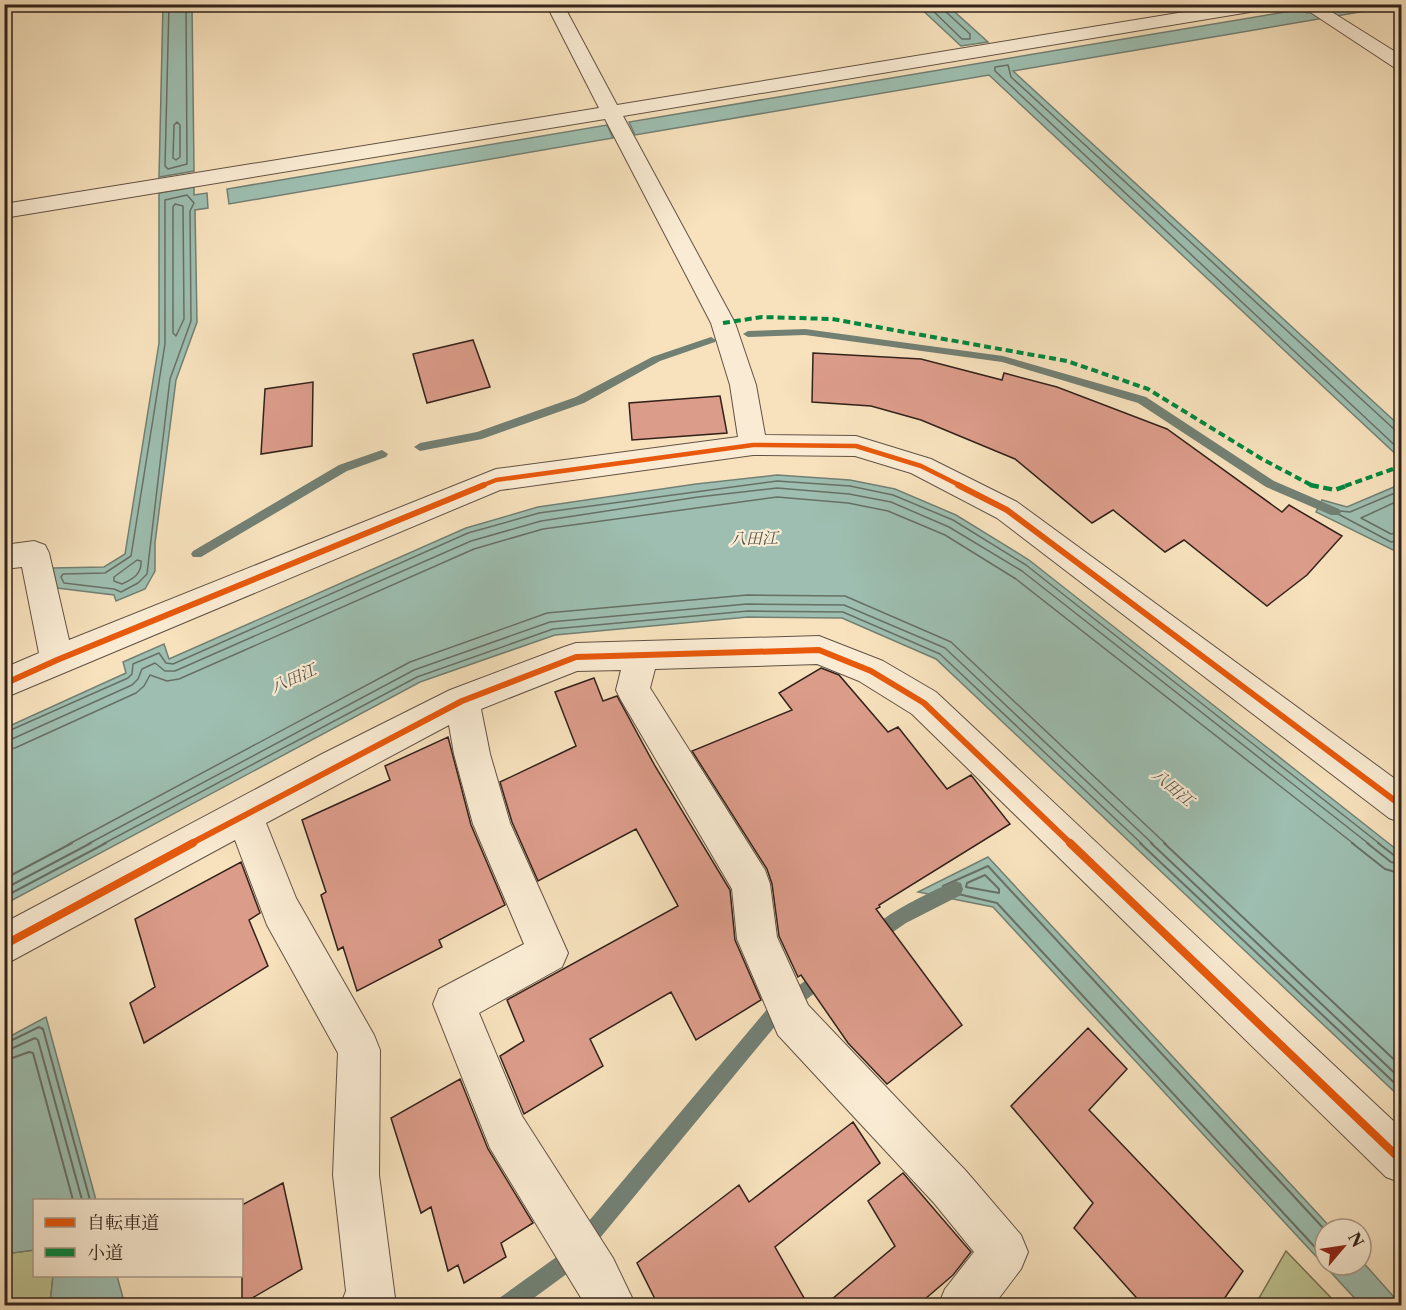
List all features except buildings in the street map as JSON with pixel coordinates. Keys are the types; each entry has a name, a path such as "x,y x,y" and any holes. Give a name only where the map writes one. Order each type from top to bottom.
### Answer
{"street":[{"path":"554,4 723,323 743,385 753,445"},
{"path":"4,211 1268,4"},
{"path":"1309,6 1401,64"},
{"path":"4,684 57,660 496,480 753,445 856,446 921,466 1007,510 1401,806"},
{"path":"4,557 34,553 57,660"},
{"path":"4,945 462,700 576,657 819,650 871,671 924,704 1401,1161"},
{"path":"641,656 633,690 751,884 758,939 785,1003 950,1187 1004,1252 962,1305"},
{"path":"462,700 472,754 492,824 548,953 454,1004 506,1132 604,1290"},
{"path":"244,815 281,912 359,1050 356,1175 371,1298 364,1305"}],"green space":[{"path":"33,1250 33,1277 53,1277 50,1305 5,1305 4,1254"},
{"path":"1286,1251 1338,1305 1255,1305"}],"water":[{"path":"163,5 192,5 194,171 159,177"},
{"path":"917,5 947,5 988,42 961,46"},
{"path":"1325,5 1401,5 1013,71 1401,427 1401,459 989,75 635,135 629,122 1297,10 1308,13 1325,10"},
{"path":"607,125 613,138 229,204 227,189"},
{"path":"194,187 194,195 207,193 208,208 195,210 197,322 176,380 155,543 155,571 145,589 116,601 114,595 57,588 53,568 104,567 125,554 159,343 159,193"},
{"name":"八田江","path":"777,475 850,480 895,489 956,515 1029,560 1401,853 1401,1098 936,659 842,618 748,617 555,635 420,682 5,904 5,728 126,673 123,662 164,644 169,659 466,528 538,507 696,484"},
{"path":"1401,484 1401,545 1393,550 1316,512 1322,500 1347,507"},
{"path":"988,857 1321,1217 1313,1217 1313,1253 993,907 918,892"},
{"path":"46,1017 96,1199 33,1199 33,1250 5,1254 5,1039"},
{"path":"1373,1274 1401,1305 1361,1305 1335,1277 1373,1277"},
{"path":"53,1277 117,1277 125,1305 50,1305"}],"waterway":[{"path":"748,334 805,332 1003,359 1142,400 1270,484 1335,512"},
{"path":"420,447 478,436 580,400 656,359 711,340"},
{"path":"197,554 343,468 382,454"},
{"path":"874,937 900,917 955,889"},
{"path":"505,1306 569,1260 775,1013 823,976"}],"marked path":[{"path":"723,323 762,317 832,319 1067,361 1148,389 1262,459 1314,487 1335,490 1393,469"}],"cycle path":[{"path":"4,684 57,660 496,480 753,445 856,446 921,466 1007,510 1402,806"},
{"path":"4,945 335,766 462,701 576,657 819,650 871,671 924,703 1402,1161"}]}
